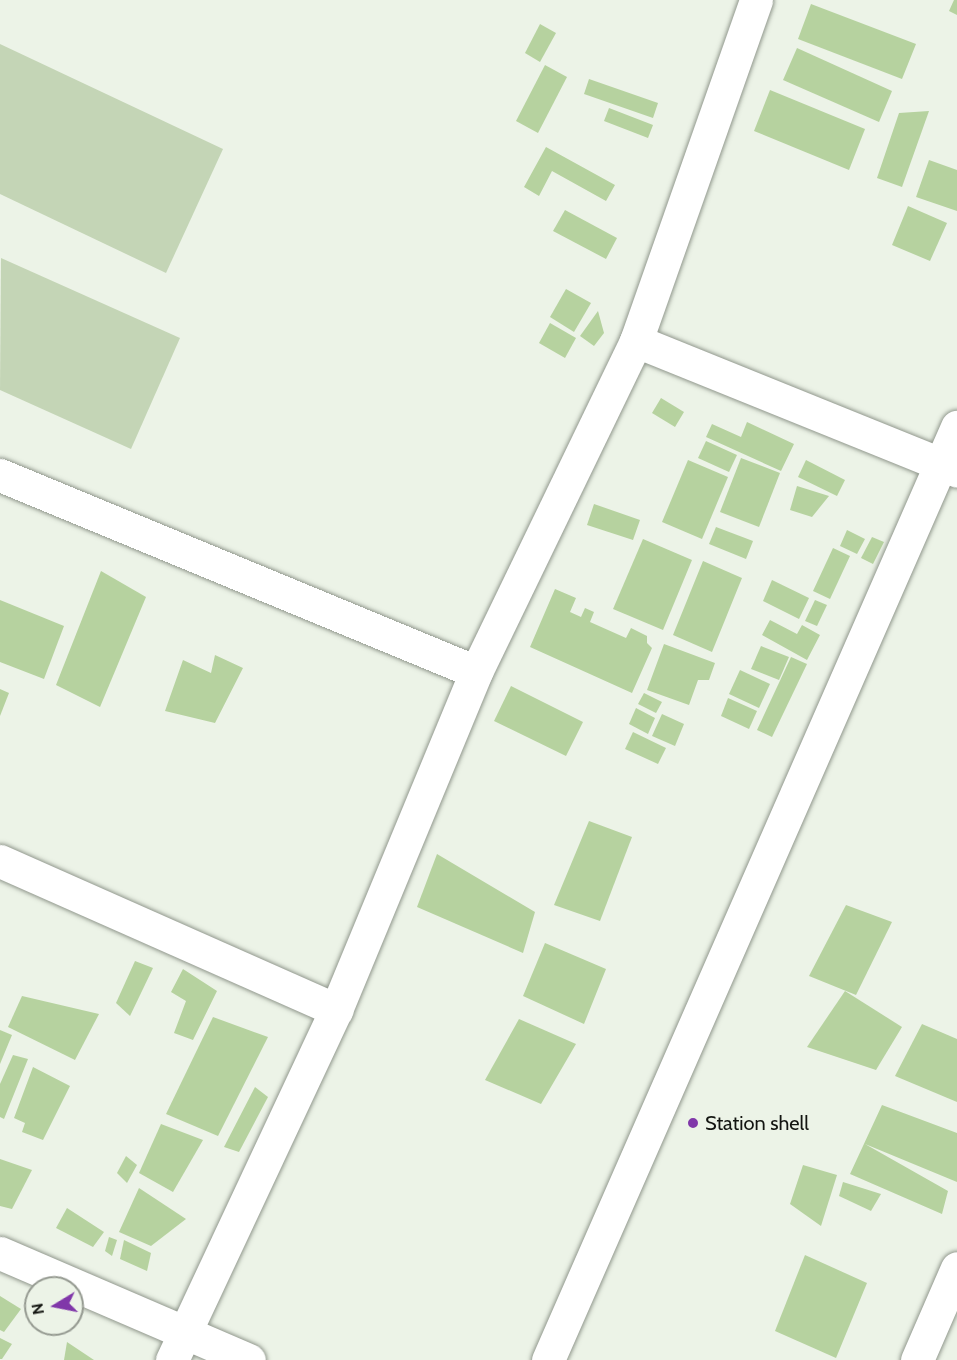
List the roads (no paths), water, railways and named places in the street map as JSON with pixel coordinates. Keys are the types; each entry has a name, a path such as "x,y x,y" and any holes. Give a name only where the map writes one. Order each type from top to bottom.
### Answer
{"street":[{"path":"178,1346 336,1010 476,672 636,341 756,0"},
{"path":"636,341 949,467"},
{"path":"548,1360 949,467 957,426"},
{"path":"0,475 476,672"},
{"path":"0,861 336,1010"},
{"path":"0,1253 178,1346 249,1360"},
{"path":"917,1360 957,1268"}],"place":[{"name":"Station shell","path":"693,1123"}]}
